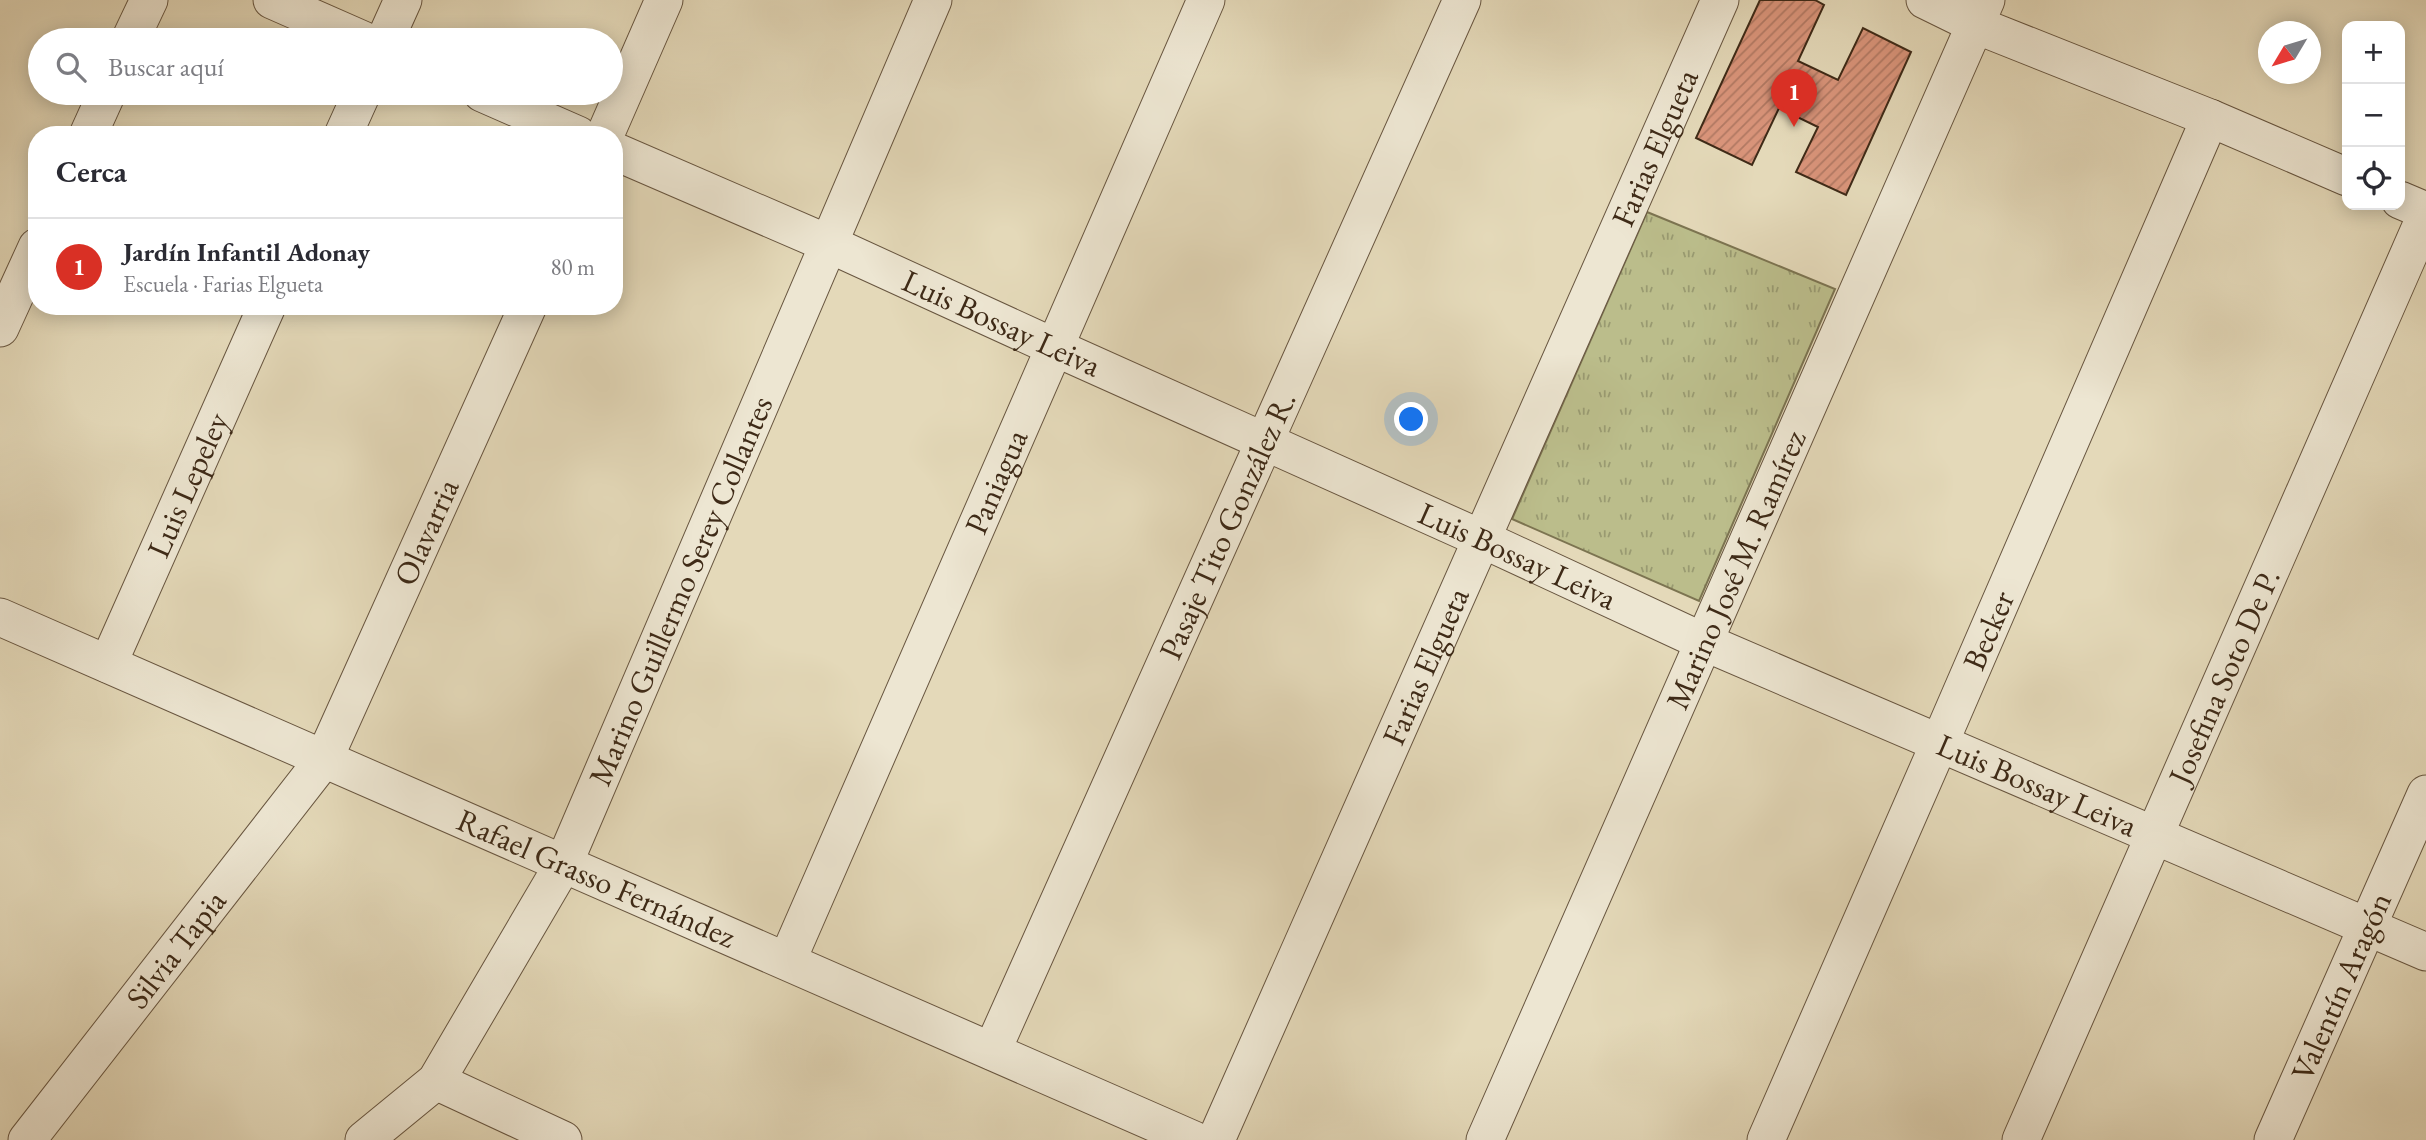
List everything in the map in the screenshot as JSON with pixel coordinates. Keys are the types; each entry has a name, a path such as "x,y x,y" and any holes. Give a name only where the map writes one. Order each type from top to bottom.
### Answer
{"street":[{"path":"136,28 149,0"},
{"path":"272,0 336,28"},
{"path":"391,28 403,0"},
{"path":"623,95 664,0"},
{"name":"Marino Guillermo Serey Collantes","path":"364,1140 436,1080 565,863 933,0"},
{"name":"Paniagua","path":"786,961 1206,0"},
{"name":"Pasaje Tito González R.","path":"992,1051 1462,0"},
{"name":"Farias Elgueta","path":"1216,1140 1720,0"},
{"path":"1925,0 1981,12 2210,118 2342,175"},
{"name":"Marino José M. Ramírez","path":"1485,1140 1981,12"},
{"path":"92,126 102,105"},
{"path":"347,126 357,105"},
{"path":"509,105 557,126"},
{"path":"610,126 619,105"},
{"name":"Becker","path":"1766,1140 1941,743 2210,118"},
{"name":"Luis Bossay Leiva","path":"623,155 829,244 1265,440 1704,642 2426,952"},
{"path":"2405,202 2426,213"},
{"name":"Josefina Soto De P.","path":"2021,1140 2426,213"},
{"path":"0,328 28,267"},
{"name":"Luis Lepeley","path":"108,664 263,315"},
{"name":"Olavarria","path":"324,759 524,315"},
{"name":"Rafael Grasso Fernández","path":"0,617 1194,1140"},
{"name":"Silvia Tapia","path":"27,1140 324,759"},
{"name":"Valentín Aragón","path":"2273,1140 2426,794"},
{"path":"436,1080 563,1140"}],"green space":[{"path":"1647,212 1835,289 1699,601 1512,519"}],"building":[{"path":"1760,0 1815,0 1824,5 1798,61 1838,80 1863,28 1911,52 1846,195 1796,172 1818,127 1779,108 1752,165 1696,138"}],"place":[{"name":"Jardín Infantil Adonay","path":"1794,127"}]}
